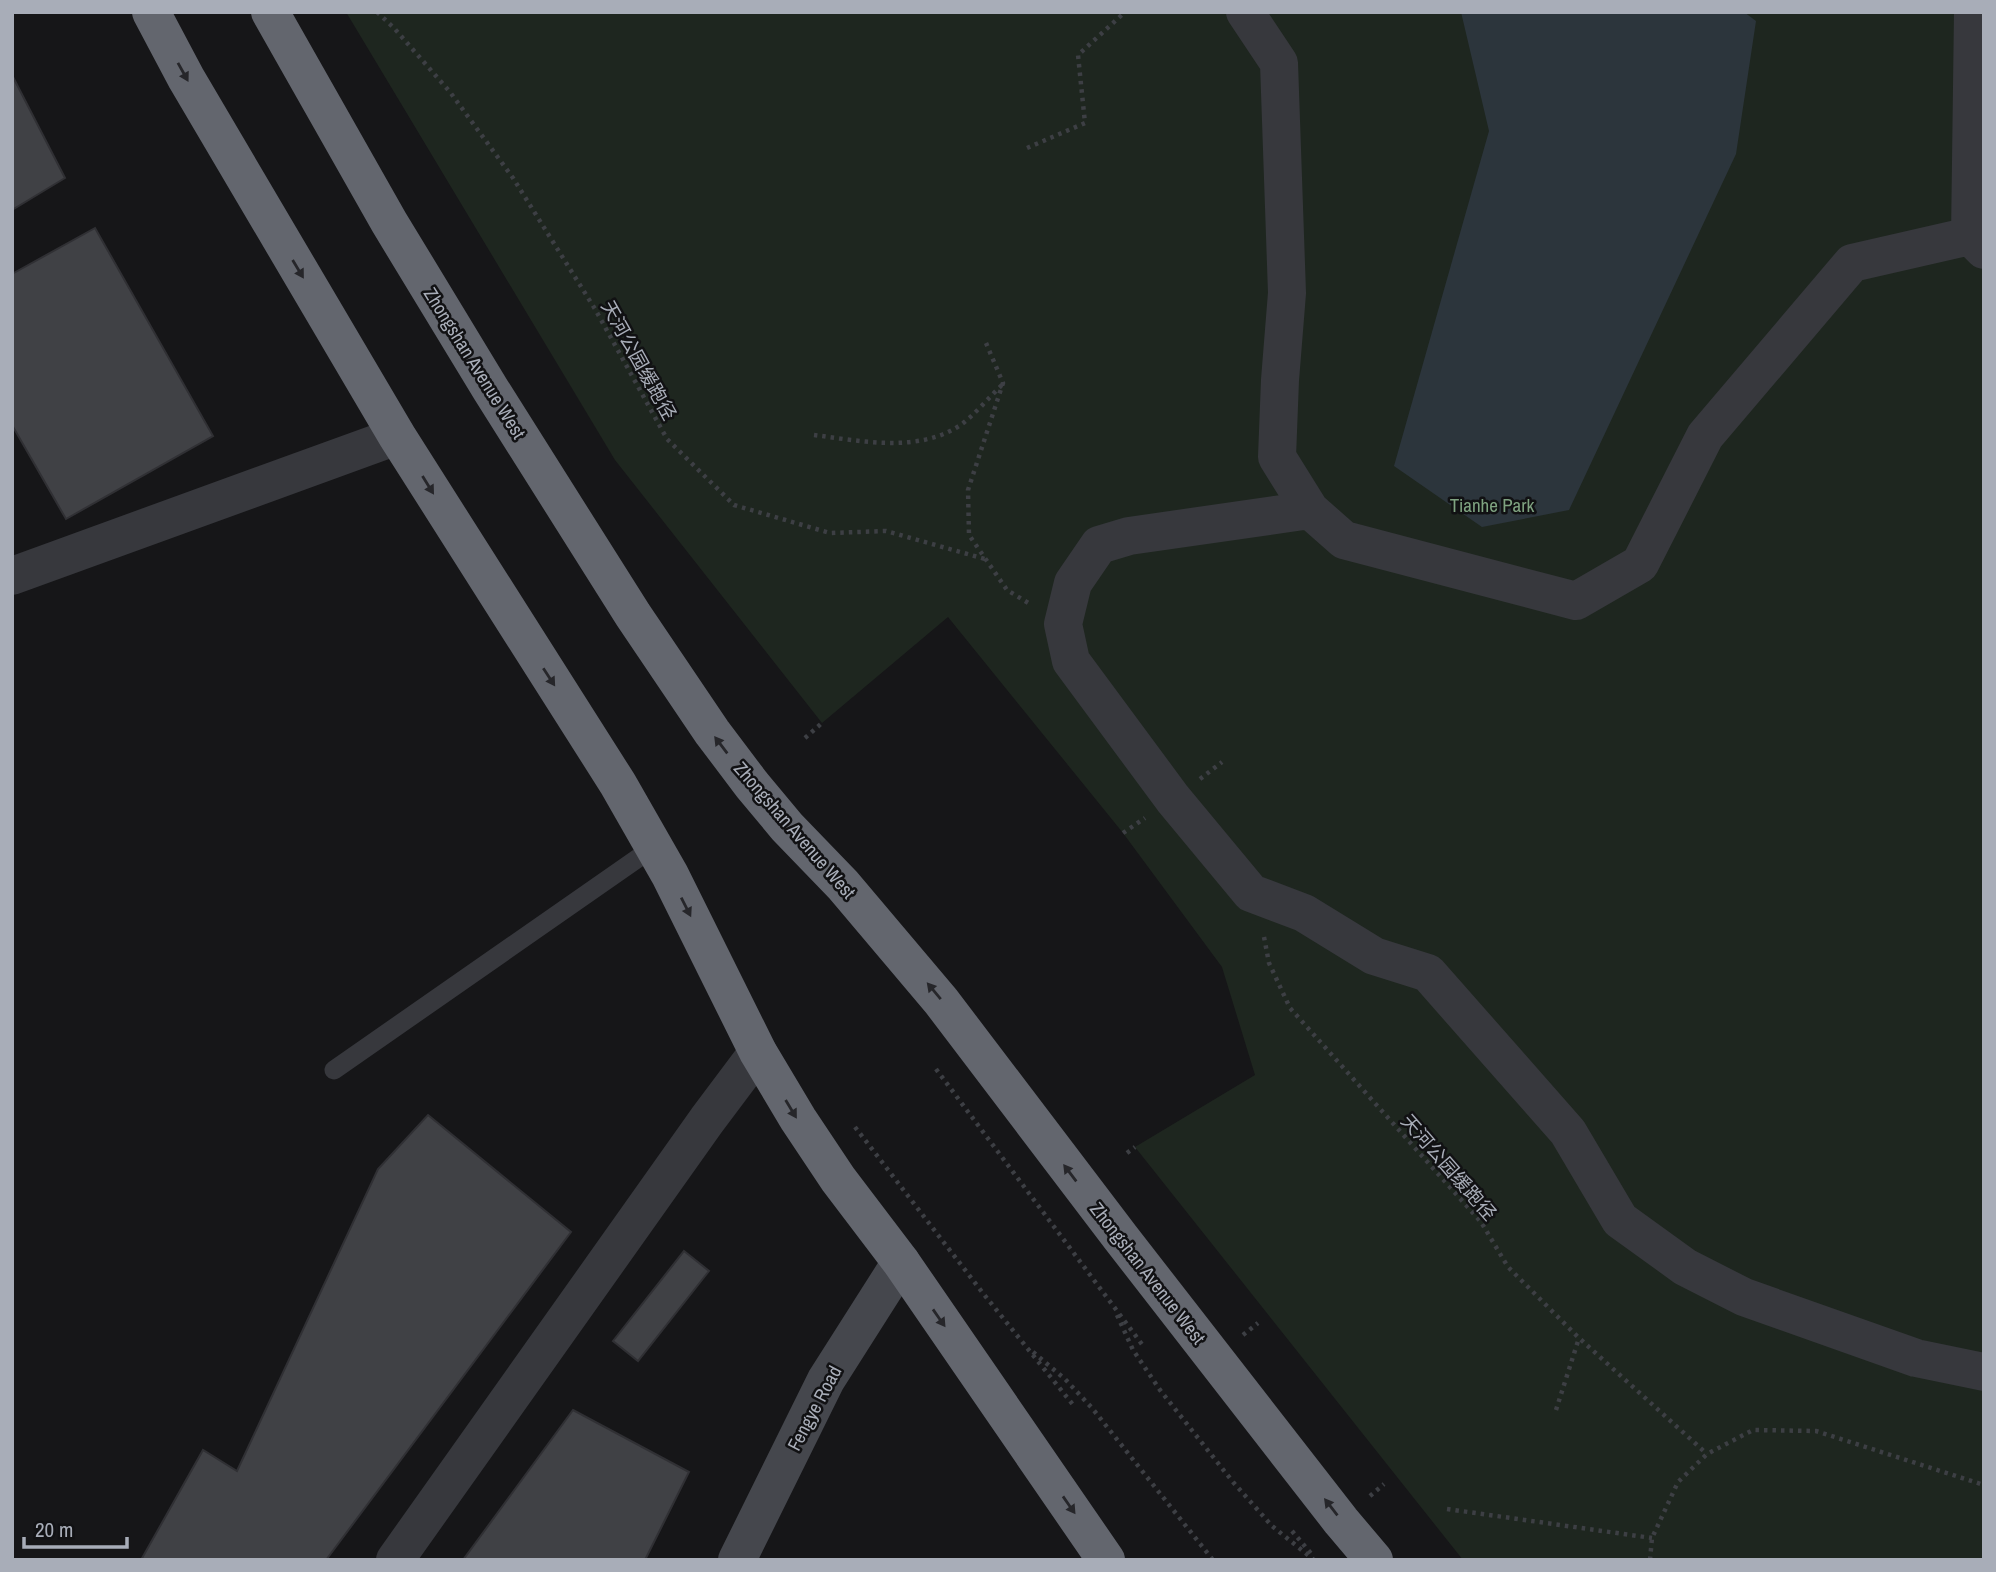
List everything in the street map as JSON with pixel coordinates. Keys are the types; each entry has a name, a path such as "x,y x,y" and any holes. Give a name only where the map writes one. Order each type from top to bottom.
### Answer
{"highway":[{"path":"151,12 193,90 397,436 618,784 670,875 758,1052 798,1119 838,1179 901,1262 1106,1560"},
{"name":"Zhongshan Avenue West","path":"270,12 389,222 491,390 633,615 712,732 769,806 843,885 941,1001 1121,1238 1374,1560"}],"street":[{"path":"1245,12 1279,63 1287,293 1277,457 1310,510 1344,540 1576,601 1640,565 1705,436 1852,264 1977,243 1973,12"},
{"path":"12,576 397,436"},
{"path":"1310,510 1129,536 1098,544 1073,583 1063,624 1071,661 1173,799 1251,893 1304,913 1374,956 1428,973 1568,1132 1620,1220 1685,1267 1744,1297 1916,1358 1984,1372"},
{"path":"395,1560 758,1052"},
{"name":"Fengye Road","path":"737,1560 826,1380 901,1262"}],"lane":[{"path":"334,1070 654,847"}],"path":[{"name":"天河公园缓跑径","path":"377,12 450,92 513,178 595,309 667,439 734,505 830,533 886,531 985,559"},
{"path":"1027,148 1085,122 1077,55 1125,12"},
{"path":"986,343 1003,383 968,490 970,535 1007,590 1063,624"},
{"path":"814,435 872,442 920,442 960,426 1003,383"},
{"path":"805,738 822,723"},
{"name":"天河公园缓跑径","path":"1251,893 1269,963 1290,1008 1481,1222 1508,1267 1579,1338 1707,1454"},
{"path":"936,1069 1144,1347"},
{"path":"855,1127 1074,1406"},
{"path":"1126,1153 1135,1147"},
{"path":"1113,1307 1133,1350 1160,1390 1233,1482 1272,1525 1315,1560"},
{"path":"1242,1336 1258,1323"},
{"path":"1556,1410 1579,1338"},
{"path":"1024,1344 1065,1379 1091,1408 1213,1560"},
{"path":"1650,1560 1651,1538 1678,1482 1707,1454 1753,1430 1816,1431 1984,1485"},
{"path":"1370,1496 1384,1484"},
{"path":"1447,1509 1651,1538"},
{"path":"1292,1531 1315,1560"}],"green space":[{"name":"Tianhe Park","path":"346,12 1984,12 1984,1560 1463,1560 1135,1147 1255,1075 1222,967 1123,833 948,617 822,723 615,460"}],"shaded area":[{"path":"1461,12 1744,12 1756,21 1736,154 1569,510 1482,527 1394,466 1489,131"}],"building":[{"path":"12,75 65,178 12,210"},
{"path":"95,228 213,436 66,519 12,425 12,274"},
{"path":"428,1115 571,1232 326,1560 141,1560 203,1450 237,1471 378,1169"},
{"path":"684,1251 709,1271 638,1361 613,1341"},
{"path":"573,1410 689,1472 645,1560 463,1560"}]}
